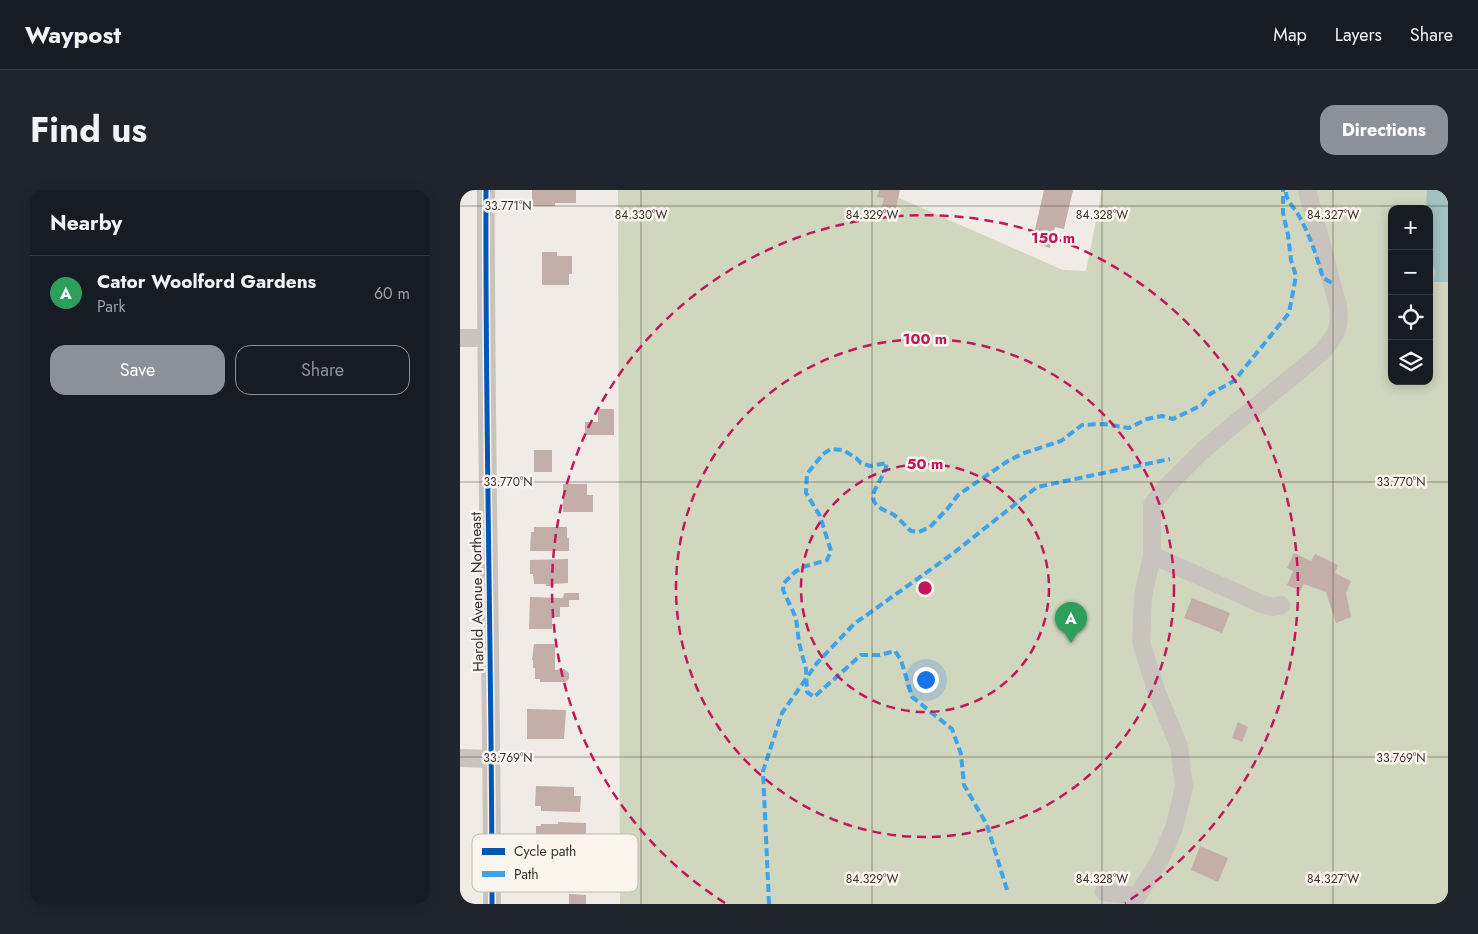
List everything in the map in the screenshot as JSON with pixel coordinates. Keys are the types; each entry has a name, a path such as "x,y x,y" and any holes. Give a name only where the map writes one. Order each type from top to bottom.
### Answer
{"street":[{"name":"Harold Avenue Northeast","path":"486,190 485,338 492,834"},
{"path":"1133,904 1162,858 1174,828 1184,787 1179,746 1157,693 1141,642 1143,598 1152,555 1152,505 1165,488 1203,450 1322,352 1335,337 1340,321 1338,306 1308,190"},
{"path":"460,338 485,338"},
{"path":"1152,555 1262,604 1272,607 1281,605"},
{"path":"460,758 492,759"},
{"path":"1104,892 1130,895 1133,904"}],"green space":[{"path":"618,190 881,190 1063,270 1086,271 1102,190 1448,190 1448,904 620,904 620,892 638,892 638,834 620,834"}],"water":[{"path":"1427,190 1448,190 1448,282 1434,282 1433,205 1426,205"}],"building":[{"path":"532,190 576,190 576,203 555,203 555,206 532,206"},
{"path":"879,190 900,190 895,213 881,209 884,198 877,197"},
{"path":"1044,190 1073,190 1064,229 1055,227 1050,248 1032,243"},
{"path":"542,252 557,252 557,256 572,256 572,274 569,274 569,285 542,285"},
{"path":"598,409 614,409 614,435 585,435 585,422 598,422"},
{"path":"534,450 552,450 552,472 534,472"},
{"path":"563,484 587,484 587,495 593,495 593,512 563,512"},
{"path":"534,527 567,527 569,551 530,551 531,532 534,532"},
{"path":"1294,553 1311,561 1315,554 1338,565 1335,573 1351,581 1346,593 1351,617 1336,623 1326,592 1304,584 1300,591 1287,585 1293,571 1287,568"},
{"path":"568,559 568,583 554,584 554,586 534,584 533,574 530,574 530,560"},
{"path":"564,593 579,593 579,600 569,600 569,607 560,607 560,617 552,617 552,629 529,629 530,597 563,598"},
{"path":"1192,598 1230,613 1222,633 1184,618"},
{"path":"534,644 555,644 555,670 564,669 569,673 569,679 565,682 540,682 540,679 535,679 535,668 533,668 532,660"},
{"path":"527,709 566,710 564,739 527,739"},
{"path":"1238,722 1248,727 1242,742 1232,738"},
{"path":"536,786 574,787 574,796 581,796 580,812 541,811 541,806 535,806"},
{"path":"558,822 586,823 586,834 536,834 536,826 541,826 541,824 558,824"},
{"path":"1200,846 1228,858 1218,882 1191,870"},
{"path":"569,894 586,895 586,904 569,904"}],"marked path":[{"path":"1007,890 987,825 964,785 961,754 952,729 912,697 901,660 895,651 880,655 861,655 814,697 807,692 806,669 799,643 796,618 783,590 784,583 795,572 803,567 827,560 831,551 820,516 806,493 807,474 823,454 831,449 843,450 861,463 870,466 887,463 874,492 874,501 879,507 896,517 911,531 919,532 930,527 958,495 1008,461 1024,453 1061,441 1082,425 1103,424 1129,428 1147,419 1162,416 1173,419 1202,405 1210,394 1234,381 1289,313 1296,276 1291,260 1283,213 1283,190"},
{"path":"1286,192 1289,201 1307,231 1323,278 1332,283"},
{"path":"769,904 763,771 782,713 817,663 854,624 951,555 1037,487 1170,459"}],"cycle path":[{"path":"486,190 492,834"},
{"path":"492,892 492,904"}],"place":[{"name":"Cator Woolford Gardens","path":"1071,643"}]}
